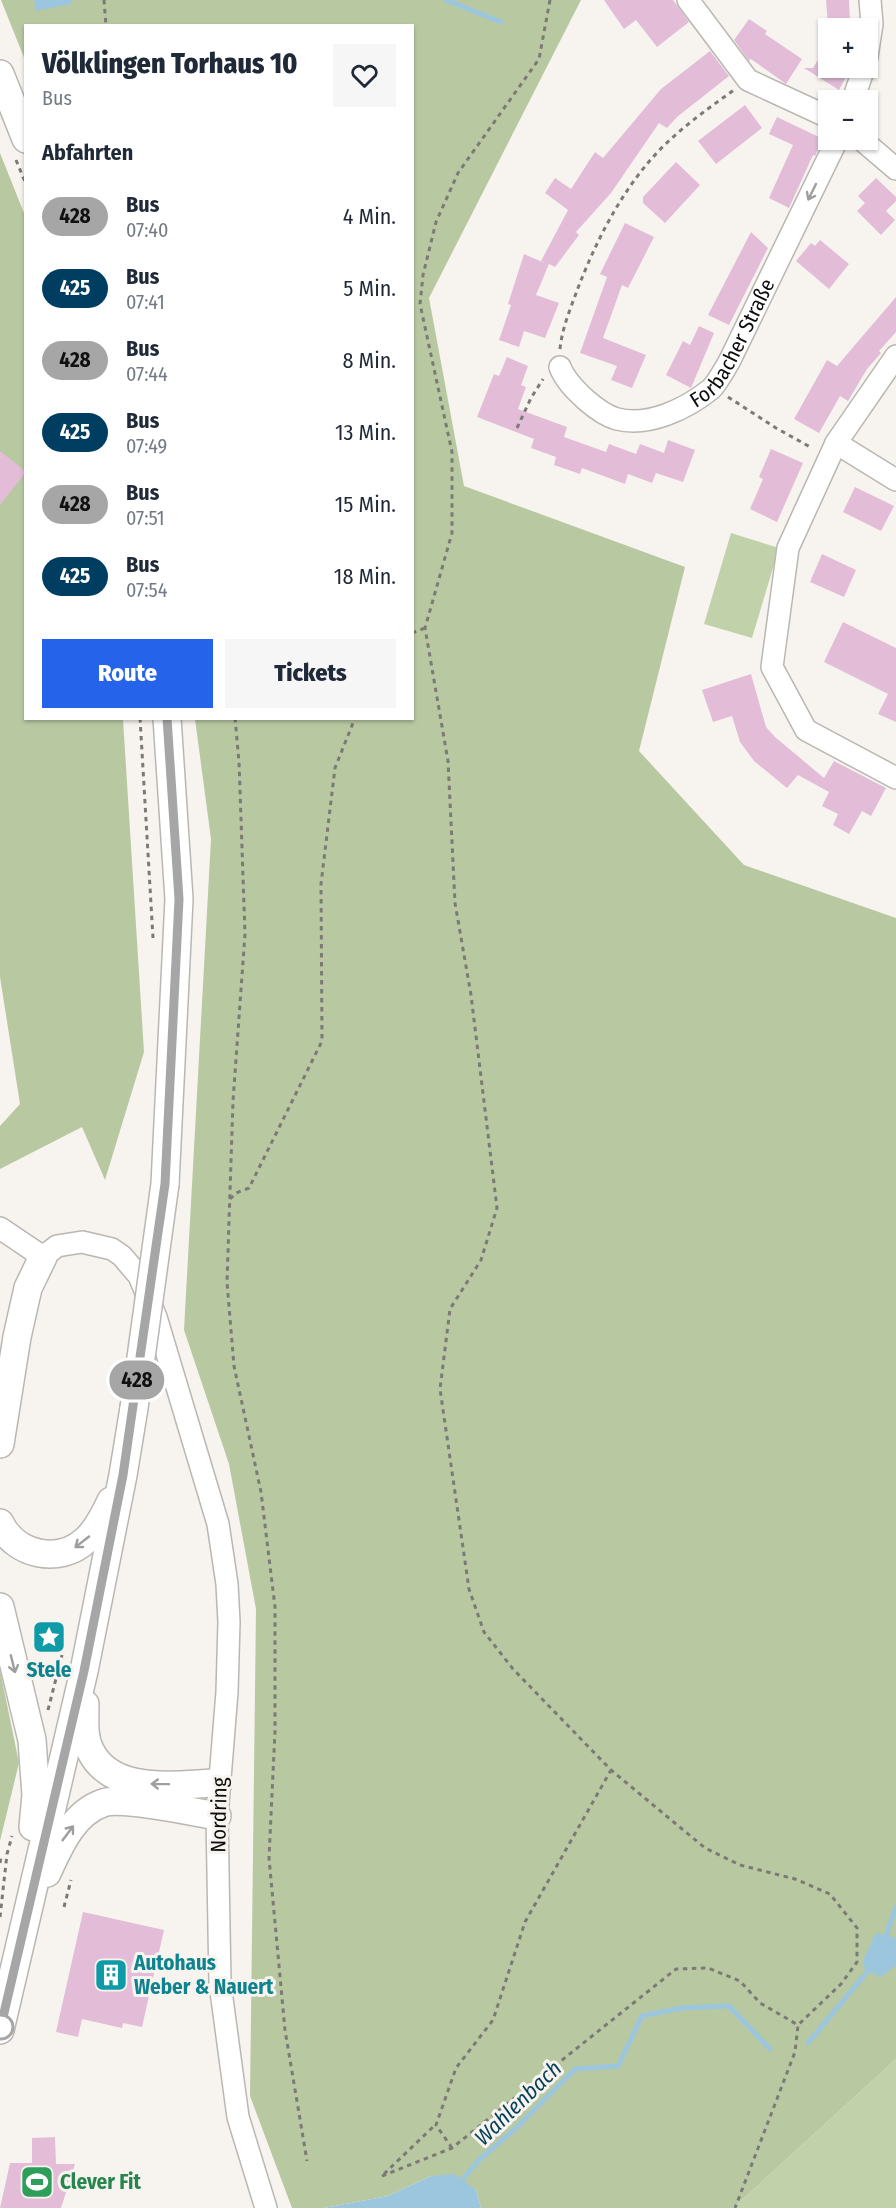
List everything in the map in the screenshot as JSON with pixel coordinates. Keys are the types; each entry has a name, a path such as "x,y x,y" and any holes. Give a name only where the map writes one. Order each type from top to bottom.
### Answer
{"main road":[{"path":"0,74 24,134"},
{"path":"12,1920 84,1671 123,1475 165,1184 179,899 167,720"},
{"path":"0,1444 17,1337 28,1288 43,1257"},
{"path":"0,1522 11,1539 25,1549 44,1555 76,1548 87,1539 103,1517 123,1475"},
{"path":"0,1607 32,1740 36,1795 12,1920 0,2030"},
{"path":"84,1671 85,1733 90,1750 99,1764 112,1774 135,1782 218,1783"},
{"path":"12,1920 76,1823 88,1811 103,1803 120,1801 217,1816"}],"street":[{"path":"688,0 748,80 818,112"},
{"path":"870,0 872,18"},
{"name":"Forbacher Straße","path":"560,367 576,391 595,407 616,419 643,422 659,417 691,402 712,387 729,362 832,150"},
{"path":"874,150 896,169"},
{"path":"896,356 833,450 788,548 772,667 806,730 896,778"},
{"path":"833,450 896,480"},
{"path":"0,1228 43,1257"},
{"name":"Nordring","path":"43,1257 57,1246 82,1242 112,1249 122,1256 139,1276 156,1317 218,1524 227,1584 229,1622 227,1692 217,1816 219,1984 238,2117 266,2208"}],"path":[{"path":"104,0 106,24"},
{"path":"550,0 539,59 458,173 436,222 423,275 420,304 452,452 452,533 425,628 448,761 455,903 471,995 497,1208 481,1260 450,1309 440,1389 469,1589 484,1632 513,1669 611,1770 705,1848 740,1865 795,1879 830,1894 857,1928 856,1962 841,1984 798,2025 795,2052 735,2208"},
{"path":"517,428 541,381 560,367 561,340 570,309 588,264 624,194 647,164 670,140 696,117 748,80"},
{"path":"712,387 776,428 833,450"},
{"path":"414,632 425,628"},
{"path":"140,720 153,940"},
{"path":"235,720 239,762 245,934 233,1101 227,1282 234,1366 261,1492 275,1607 275,1731 269,1858 285,2030 307,2160"},
{"path":"229,1200 236,1193 249,1188 322,1041 321,884 335,768 354,720"},
{"path":"48,1712 64,1647"},
{"path":"611,1770 525,1922 493,2020 456,2068 436,2125 382,2176 452,2148 676,1969 708,1968 740,1981 760,2003 798,2025"},
{"path":"12,1920 6,1868 13,1834"},
{"path":"1,1857 0,1865 6,1868"},
{"path":"64,1907 71,1880"},
{"path":"436,2125 452,2148"}],"green space":[{"path":"1,0 581,0 429,298 464,486 685,567 639,751 744,865 896,918 896,2059 733,2208 481,2208 476,2190 431,2176 388,2196 324,2208 292,2208 250,2096 256,1609 229,1464 184,1330 211,839 195,720 414,720 414,24 24,24 24,58"},
{"path":"0,153 24,213 24,720 123,720 144,1052 105,1180 82,1127 0,1169 0,1126 20,1104 0,977"},
{"path":"731,533 779,548 752,638 704,624"},
{"path":"0,1670 19,1763 0,1841"},
{"path":"896,2059 896,2208 733,2208"}],"water":[{"path":"34,0 71,0 71,4 36,11"},
{"path":"876,1933 896,1938 896,1965 881,1977 865,1970 863,1960"},
{"path":"454,2174 476,2190 481,2208 324,2208 388,2196 431,2176"}],"building":[{"path":"604,0 673,0 689,22 657,47 636,20 624,29"},
{"path":"826,0 849,0 850,18 827,18"},
{"path":"749,19 767,31 765,34 802,59 786,84 751,59 749,61 734,40"},
{"path":"710,51 729,76 677,117 667,128 659,123 611,193 576,232 579,235 555,267 549,264 536,295 559,303 545,338 524,331 519,347 499,340 524,254 547,264 541,261 568,210 545,193 555,178 571,189 595,152 603,158 661,89"},
{"path":"818,60 818,77 804,68 813,68"},
{"path":"820,78 846,78 839,90"},
{"path":"745,105 762,128 716,164 698,141"},
{"path":"777,117 818,137 818,150 815,156 813,155 789,208 769,198 793,145 769,134"},
{"path":"676,162 700,185 665,223 643,203 643,197"},
{"path":"876,178 896,197 896,201 886,211 895,220 881,235 857,211 865,203 858,196"},
{"path":"625,223 654,237 628,288 622,285 603,338 646,355 632,388 611,380 617,366 580,353 607,277 600,274"},
{"path":"751,232 768,248 729,325 708,315"},
{"path":"820,240 849,264 829,289 796,261 811,243 815,246"},
{"path":"896,297 896,332 879,351 881,353 867,369 848,401 840,396 819,433 794,419 827,360 837,366"},
{"path":"699,326 714,333 691,388 666,375 683,341 690,345"},
{"path":"507,357 528,366 521,385 526,387 518,409 567,427 564,437 606,452 609,444 636,454 640,444 664,453 668,440 695,450 683,482 656,473 652,483 628,474 625,484 582,468 580,474 554,465 556,457 531,448 534,439 477,417 494,374 499,376"},
{"path":"771,449 803,463 777,522 750,509 763,479 759,477"},
{"path":"0,451 24,470 24,475 0,505"},
{"path":"855,487 894,506 881,531 843,512"},
{"path":"822,554 856,570 844,597 810,582"},
{"path":"843,622 896,648 896,722 878,714 888,694 824,662"},
{"path":"751,674 766,727 775,737 824,778 834,761 886,788 871,816 862,811 849,834 833,825 838,814 822,806 829,792 798,775 787,788 754,761 740,742 732,716 713,722 702,690"},
{"name":"Autohaus Weber & Nauert","path":"83,1912 164,1930 142,2027 123,2023 122,2028 82,2019 78,2037 56,2032"},
{"name":"Clever Fit","path":"55,2137 56,2164 75,2164 61,2208 0,2208 10,2163 32,2163 32,2138"}],"waterway":[{"path":"446,0 501,22"},
{"name":"Wahlenbach","path":"885,1939 896,1907"},
{"name":"Wahlenbach","path":"808,2043 872,1966"},
{"name":"Wahlenbach","path":"462,2180 479,2160 516,2128 575,2069 618,2066 642,2016 681,2008 729,2006 770,2049"}],"bus line":[{"name":"428","path":"0,2030 84,1671 123,1475 165,1184 179,899 167,720"}],"place":[{"name":"Stele","path":"49,1637"},
{"name":"Autohaus Weber & Nauert","path":"111,1975"},
{"name":"Clever Fit","path":"37,2182"}]}
